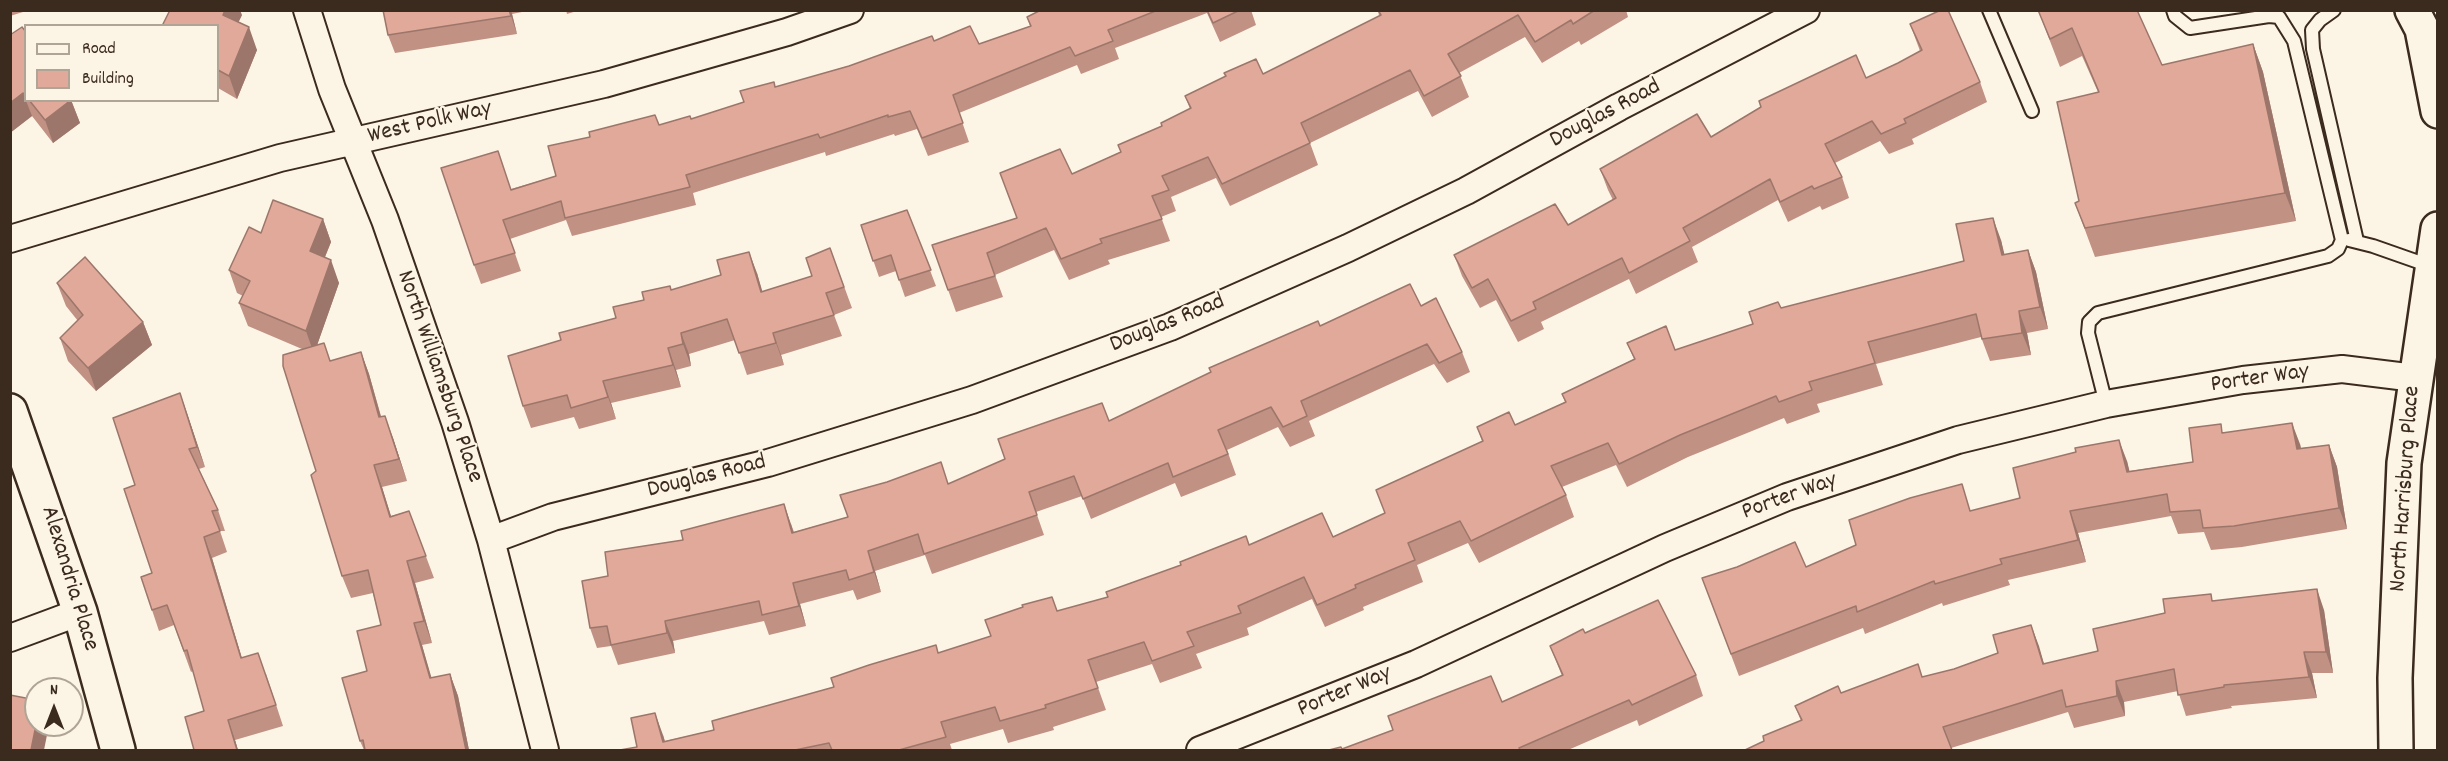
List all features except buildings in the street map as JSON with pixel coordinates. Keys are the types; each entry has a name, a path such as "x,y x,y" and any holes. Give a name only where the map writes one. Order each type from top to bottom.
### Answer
{"street":[{"name":"North Williamsburg Place","path":"307,10 332,89 385,220 455,422 491,540 545,750"},
{"name":"West Polk Way","path":"10,239 280,158 604,84 787,32 850,10"},
{"name":"Douglas Road","path":"491,540 553,517 768,463 961,403 1170,327 1348,248 1466,191 1619,107 1806,10"},
{"path":"2412,10 2422,29 2436,92"},
{"name":"North Harrisburg Place","path":"2395,750 2395,678 2404,463 2438,229"},
{"name":"Porter Way","path":"1200,750 1416,664 1665,548 1787,497 1958,440 2106,404 2243,380 2342,369 2415,378"},
{"name":"Alexandria Place","path":"10,411 80,612 118,750"},
{"path":"10,638 80,612"}],"lane":[{"path":"1989,10 2032,111"},
{"path":"2106,404 2088,333 2089,322 2098,313 2328,256 2338,249 2342,240 2294,41 2280,17 2269,16 2190,28 2175,16 2173,10"},
{"path":"2334,10 2320,20 2312,30 2313,49 2357,241"},
{"path":"2342,240 2357,241 2432,267"}]}
